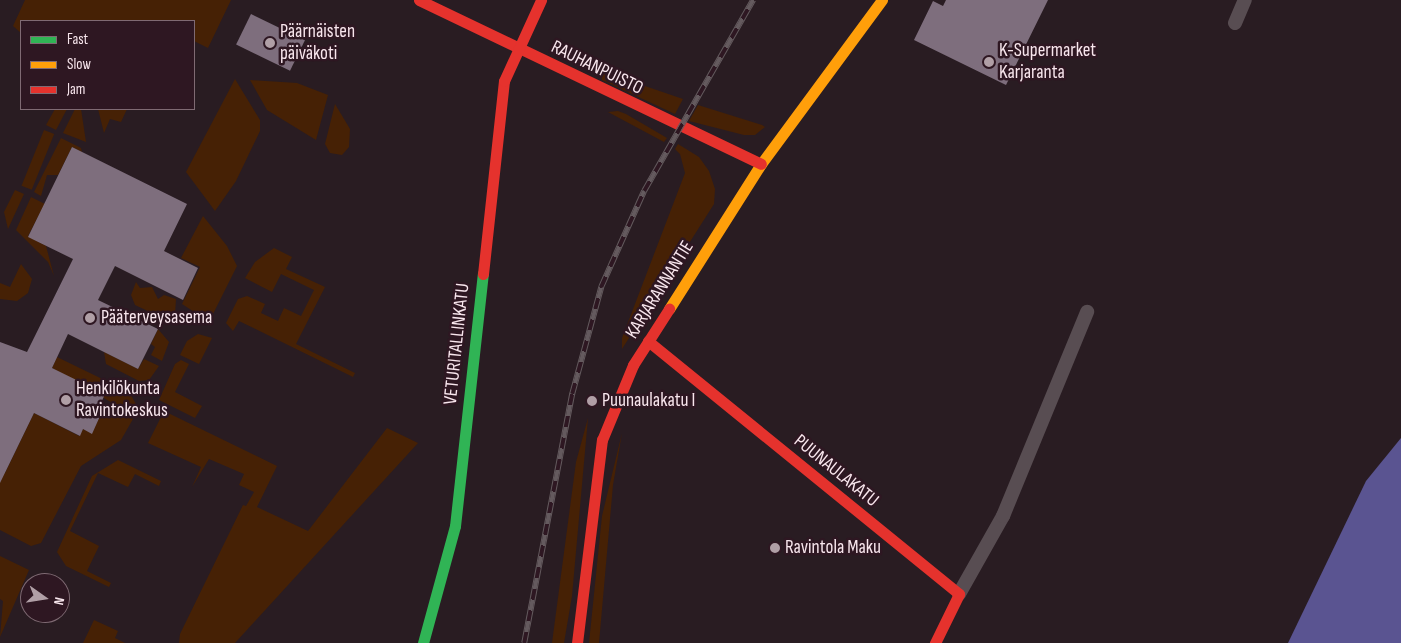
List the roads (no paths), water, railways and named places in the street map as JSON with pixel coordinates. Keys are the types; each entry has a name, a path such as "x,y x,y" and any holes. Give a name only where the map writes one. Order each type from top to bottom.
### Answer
{"street":[{"name":"RAUHANPUISTO","path":"419,0 680,128 761,164"},
{"name":"VETURITALLINKATU","path":"423,643 455,526 504,81 540,0"},
{"name":"KARJARANNANTIE","path":"577,643 602,440 617,397 648,341 761,164 882,0"},
{"path":"1235,23 1245,0"},
{"path":"935,643 959,594 1003,516 1087,312"},
{"name":"PUUNAULAKATU","path":"648,341 959,594"}],"railway":[{"path":"524,643 572,394 601,287 644,191 753,0"}],"place":[{"name":"Päärnäisten päiväkoti","path":"270,43"},
{"name":"K-Supermarket Karjaranta","path":"989,62"},
{"name":"Pääterveysasema","path":"90,318"},
{"name":"Henkilökunta Ravintokeskus","path":"66,400"},
{"name":"Puunaulakatu I","path":"592,401"},
{"name":"Ravintola Maku","path":"775,548"}]}
